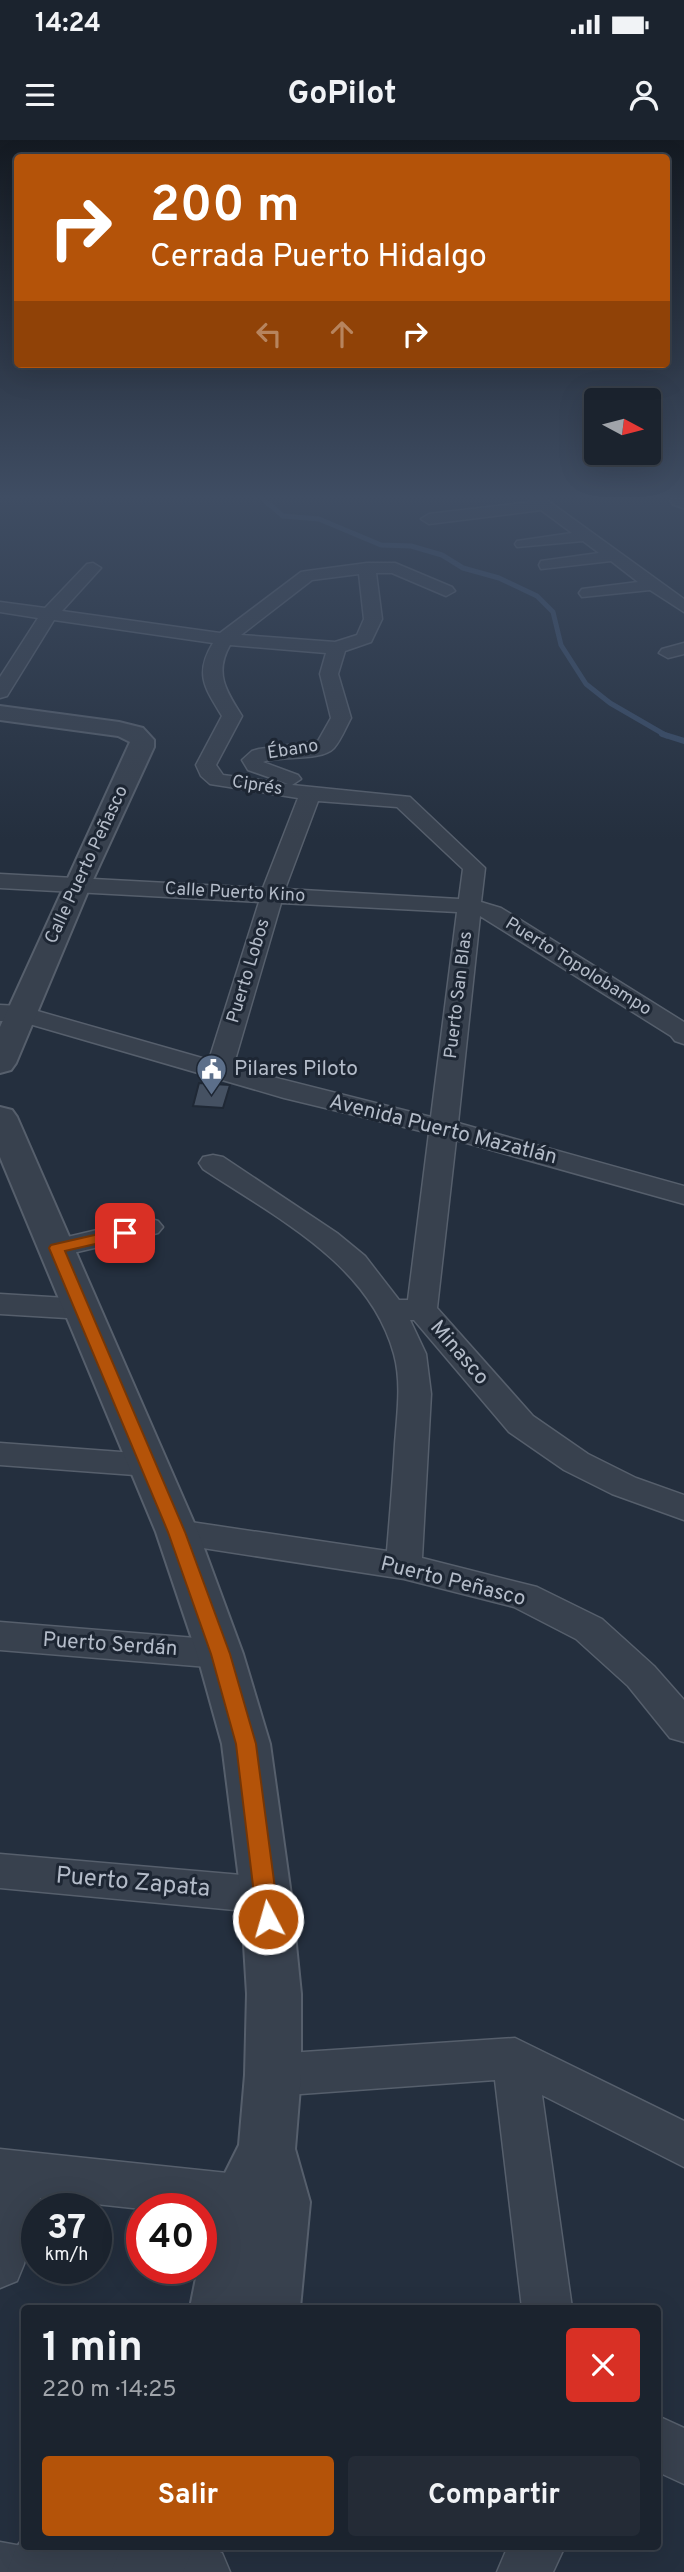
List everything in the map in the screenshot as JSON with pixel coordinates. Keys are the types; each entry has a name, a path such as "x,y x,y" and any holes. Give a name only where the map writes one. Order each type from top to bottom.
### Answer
{"street":[{"path":"0,692 50,613"},
{"path":"53,613 224,639 337,648 365,638 371,629 372,613"},
{"name":"Ciprés","path":"258,613 224,639 210,667 211,681 232,716 206,765 208,772 217,780 310,794"},
{"name":"Ébano","path":"310,794 307,787 299,782 255,766 252,760 259,755 326,746 341,718 329,674 337,648"},
{"path":"0,656 22,659"},
{"name":"Calle Puerto Peñasco","path":"0,713 119,729 134,733 142,740 142,747 77,884 10,1013 0,1063"},
{"name":"Puerto Lobos","path":"219,1070 272,895 310,794"},
{"name":"Puerto San Blas","path":"310,794 403,801 474,868 444,1128 406,1310"},
{"name":"Calle Puerto Kino","path":"0,881 470,906"},
{"name":"Puerto Topolobampo","path":"470,906 493,913 684,1035"},
{"name":"Avenida Puerto Mazatlán","path":"10,1013 293,1092 444,1128 684,1195"},
{"path":"0,1117 12,1173 56,1248 177,1532 220,1654 246,1744 266,1895 274,1994 274,2075 263,2183 270,2305"},
{"name":"Minasco","path":"213,1163 318,1233 354,1262 521,1424 576,1462 624,1486 684,1508"},
{"path":"56,1248 148,1227"},
{"path":"0,1304 83,1309"},
{"path":"404,1566 415,1394 406,1310"},
{"path":"0,1454 148,1465"},
{"name":"Puerto Peñasco","path":"177,1532 404,1566 524,1596 589,1629 641,1676 684,1727"},
{"name":"Puerto Serdán","path":"0,1636 220,1654"},
{"name":"Puerto Zapata","path":"0,1871 266,1895"},
{"path":"274,2075 515,2058 684,2145"},
{"path":"515,2058 547,2305"},
{"path":"0,2264 11,2172 263,2183"},
{"path":"221,2305 263,2183"},
{"path":"661,2444 684,2459"},
{"path":"40,2572 57,2550"},
{"path":"524,2572 536,2550"},
{"path":"48,2572 165,2562"},
{"path":"0,2568 29,2572"}],"building":[{"name":"Pilares Piloto","path":"199,1083 230,1085 223,1108 193,1106"}],"waterway":[{"path":"553,613 561,645 586,684 610,703 665,735"},
{"path":"665,735 684,741"}],"place":[{"name":"Pilares Piloto","path":"211,1096"}],"route":[{"path":"125,1233 56,1248 177,1532 220,1654 246,1744 268,1919"}]}
